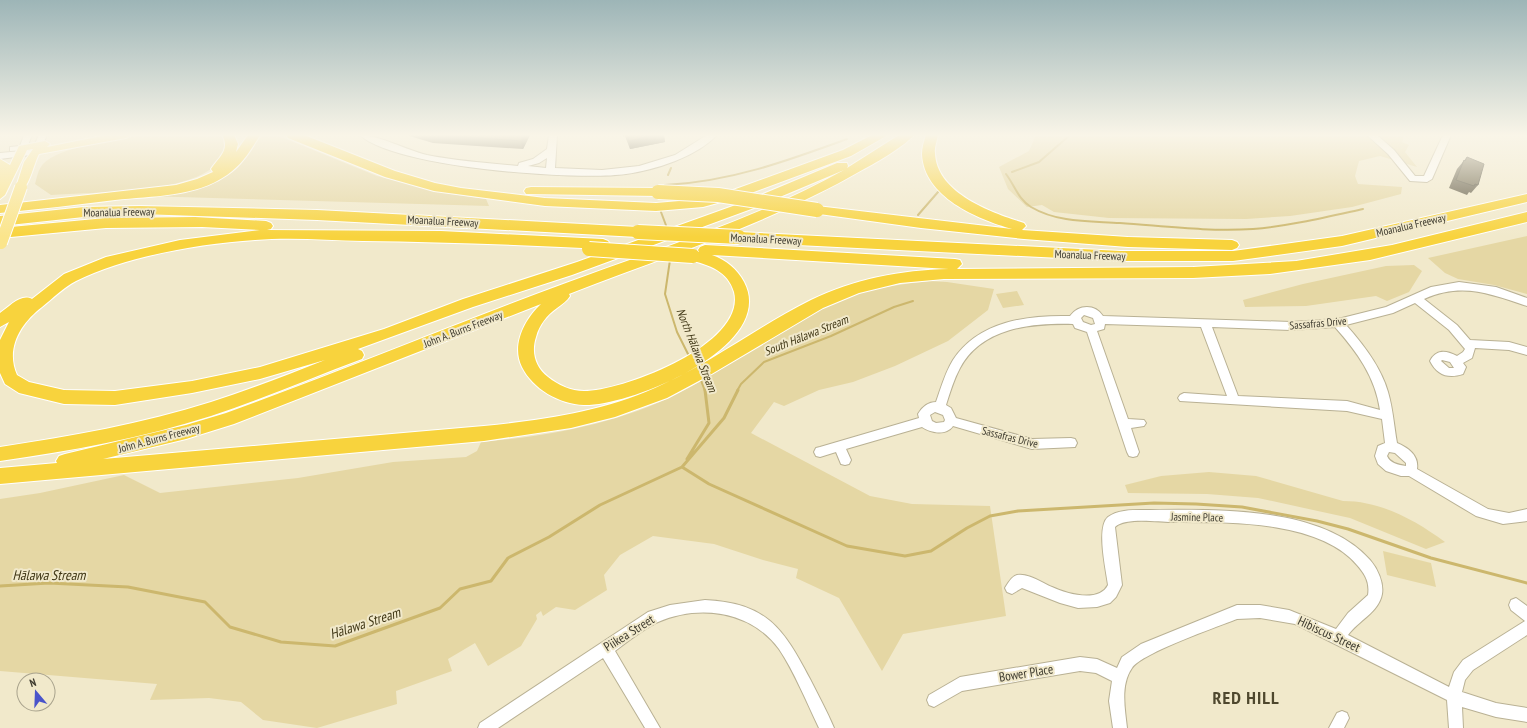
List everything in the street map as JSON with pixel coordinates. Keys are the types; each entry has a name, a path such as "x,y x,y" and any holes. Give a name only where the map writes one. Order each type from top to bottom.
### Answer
{"highway":[{"path":"146,193 188,183 216,169"},
{"path":"0,209 146,193 196,185 212,179 228,169"},
{"path":"380,169 409,180 483,196 546,202 656,207 703,203 738,193 803,169"},
{"path":"388,169 451,185 474,188 554,191 658,192 718,195 926,225 1109,242 1233,245 1287,242 1321,238 1443,217"},
{"name":"John A. Burns Freeway","path":"0,452 54,446 157,424 245,397 474,310 576,267 749,205 836,169"},
{"name":"John A. Burns Freeway","path":"0,471 93,455 186,432 228,419 650,258 693,250 858,169"},
{"path":"934,169 936,176 947,190 970,208 1001,221 1035,229 1133,241 1233,245"},
{"path":"1499,203 1527,194"},
{"name":"Moanalua Freeway","path":"0,220 54,214 116,211 317,215 1122,256 1201,257 1233,256 1342,241 1499,203 1527,198"},
{"path":"0,215 64,208 131,205 199,206 317,215"},
{"name":"Moanalua Freeway","path":"0,238 106,223 200,223 693,250 1083,270 1151,272 1267,269 1317,263 1387,251 1527,217"},
{"path":"1387,251 1527,227"},
{"path":"0,322 32,298 68,278 111,261 148,251 255,235 451,237"},
{"path":"0,476 439,437 548,425 576,420 623,408 681,375 708,350 726,337 736,325 742,313 743,298 738,283 726,269 693,250 589,249 509,240"},
{"path":"650,258 573,291 552,303 538,318 528,336 526,346 528,363 537,378 552,389 572,396 584,398 612,395 630,390 716,364 812,306 850,290 887,280 926,274 960,272 1015,274 1151,272"},
{"path":"68,278 30,308 17,322 8,339 4,354 6,368 11,379 25,388 46,394 87,399 115,398 148,394 208,384 260,373 361,343 468,303 576,267"}],"main road":[{"path":"2,189 5,169"},
{"path":"2,189 13,169"},
{"path":"0,238 27,169"},
{"path":"21,187 35,169"}],"street":[{"path":"536,169 613,173 642,169"},
{"path":"1405,169 1413,179 1427,179 1432,169"},
{"name":"Sassafras Drive","path":"940,407 948,381 957,362 971,346 988,334 1008,325 1028,320 1075,320 1078,312 1085,311 1096,315 1100,320 1291,326 1338,323 1389,310 1442,288 1459,286 1478,287 1502,292 1527,302"},
{"path":"1416,298 1452,326 1468,344 1470,349 1468,355 1457,361"},
{"path":"1075,320 1079,325 1090,329 1100,326 1100,320"},
{"path":"1338,323 1358,346 1382,390 1392,446"},
{"path":"1205,324 1234,400"},
{"path":"1090,329 1133,452"},
{"path":"1468,344 1508,346 1527,351"},
{"path":"1184,398 1347,406 1387,416"},
{"path":"932,407 940,407 947,411 951,421 947,426 939,428 931,426 925,421 925,411 932,407"},
{"path":"820,452 925,421"},
{"name":"Sassafras Drive","path":"951,421 1032,444 1071,443"},
{"path":"1123,424 1140,424"},
{"path":"839,446 845,460"},
{"path":"1411,471 1413,466 1410,458 1401,450 1392,446 1382,450 1384,462 1398,471 1411,471 1490,516 1508,520 1527,515"},
{"name":"Jasmine Place","path":"1012,588 1018,581 1025,581 1053,595 1065,598 1091,602 1108,597 1113,592 1115,585 1108,530 1110,523 1120,517 1181,516 1267,520 1322,534 1336,540 1357,554 1372,574 1375,585 1375,594 1371,604 1349,622 1338,637"},
{"name":"Piikea Street","path":"486,728 652,617 670,611 701,605 716,606 740,611 764,625 781,641 827,728"},
{"path":"1516,605 1527,615"},
{"name":"Hibiscus Street","path":"1120,728 1116,700 1120,677 1127,662 1138,654 1237,612 1262,611 1281,614 1306,622 1454,696 1482,707 1507,713 1527,715"},
{"path":"1456,728 1454,696 1459,677 1468,665 1527,627"},
{"path":"605,648 653,728"},
{"name":"Bower Place","path":"934,700 960,684 1080,664 1096,666 1120,677"}],"shaded area":[{"path":"40,169 210,169 183,182 138,190 51,195 35,184"},
{"path":"236,169 360,169 377,176 451,194 486,199 489,206 143,196 194,186 231,173"},
{"path":"1000,169 1357,169 1355,176 1358,184 1402,187 1401,194 1352,207 1290,216 1246,219 1109,218 1054,212 1042,205 1027,207 1008,189"},
{"path":"1527,236 1527,294 1494,285 1458,279 1445,273 1428,258"},
{"path":"1414,265 1422,271 1409,292 1387,301 1376,296 1306,306 1245,307 1243,300 1303,284 1386,266"},
{"path":"929,281 947,282 994,289 988,310 948,341 895,366 853,382 819,390 784,406 774,402 751,433 870,496 912,504 990,506 1006,616 903,634 882,671 839,598 796,578 798,569 763,560 714,544 653,536 620,555 604,575 607,590 575,610 556,607 543,616 541,611 536,615 537,619 521,646 488,666 475,643 448,659 452,671 396,691 397,704 317,728 263,720 241,702 209,698 150,700 157,684 56,676 56,672 0,671 0,499 40,493 124,475 160,493 298,478 393,462 466,457 477,451 481,442 532,436 583,427 607,421 656,404 701,381 785,328 807,316 852,296 890,286"},
{"path":"1017,291 1024,305 1003,308 996,294"},
{"path":"1209,472 1256,476 1343,501 1371,504 1410,519 1445,542 1426,549 1350,518 1258,498 1207,494 1128,493 1125,485 1161,476"},
{"path":"1383,551 1431,563 1436,587 1387,575"}],"building":[{"path":"1460,169 1483,169 1478,185 1475,184 1474,186 1456,180"}],"waterway":[{"name":"North Hālawa Stream","path":"668,175 671,169"},
{"path":"665,185 712,180 758,169"},
{"name":"South Hālawa Stream","path":"1012,172 1020,169"},
{"path":"1006,174 1027,204 1041,212 1063,219 1236,230 1281,226 1363,209"},
{"name":"South Hālawa Stream","path":"918,215 938,192 943,190"},
{"name":"North Hālawa Stream","path":"661,212 667,228"},
{"name":"North Hālawa Stream","path":"670,260 665,294 677,332 690,358"},
{"name":"South Hālawa Stream","path":"737,391 741,384 764,362 831,336 894,307 913,301"},
{"name":"North Hālawa Stream","path":"700,378 705,391"},
{"name":"North Hālawa Stream","path":"687,459 709,423 705,390"},
{"name":"South Hālawa Stream","path":"682,467 724,418 738,390"},
{"name":"Hālawa Stream","path":"0,586 49,583 128,587 205,602 230,627 281,642 335,646 440,608 460,589 491,581 508,558 549,537 600,505 682,467"},
{"path":"682,467 709,484 847,546 905,556 931,551 967,528 990,516 1018,511 1154,503 1196,504 1242,507 1317,521 1348,529 1431,558 1527,583"}],"district":[{"name":"RED HILL","path":"1246,697"}]}
